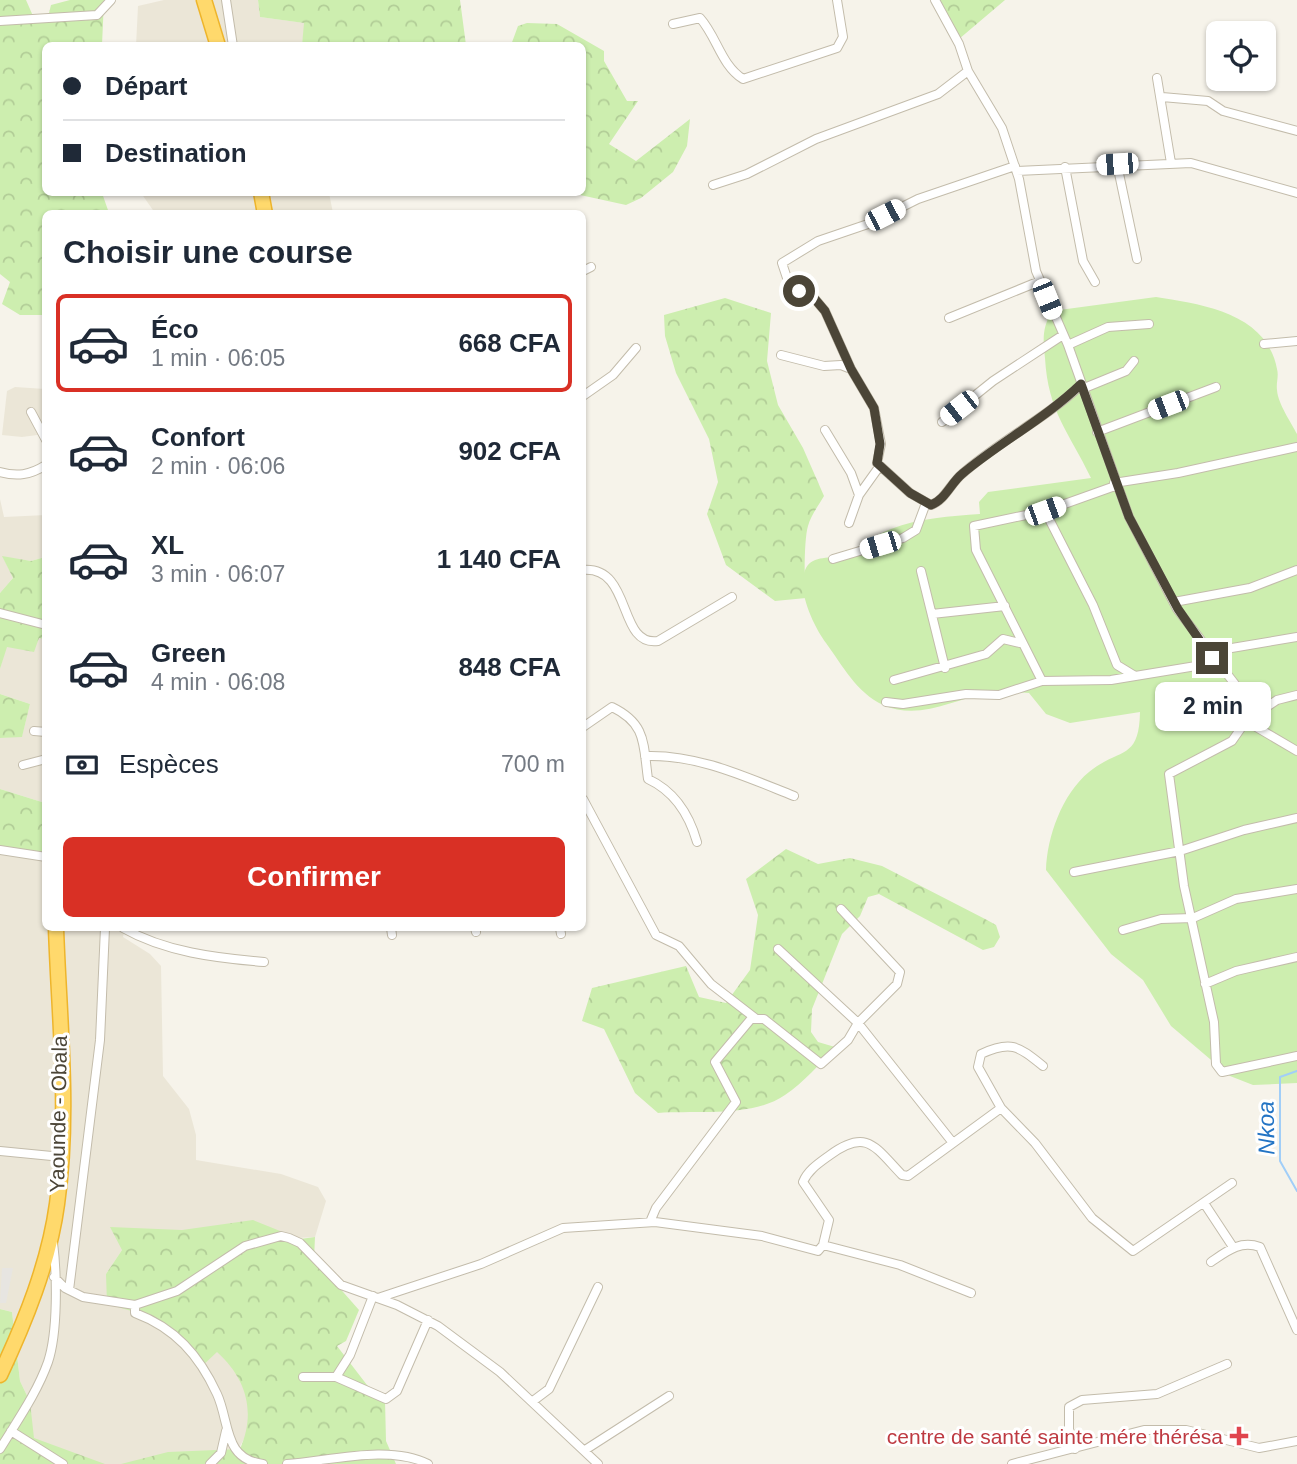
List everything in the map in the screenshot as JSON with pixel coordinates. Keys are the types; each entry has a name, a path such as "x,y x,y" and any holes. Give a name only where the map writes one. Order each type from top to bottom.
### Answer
{"highway":[{"path":"207,1 217,42"},
{"name":"Yaounde - Obala","path":"0,1375 21,1332 52,1229 62,1157 56,931"}],"street":[{"path":"0,20 97,15 111,0"},
{"path":"226,0 232,42"},
{"path":"673,24 700,18 708,27 716,46 736,74 743,79 837,48 843,37 837,0"},
{"path":"935,0 959,44 968,71 1002,128 1016,168 1040,281 1068,345 1115,484 1174,602 1208,652 1241,692 1246,721 1297,751"},
{"path":"713,185 747,174 816,139 938,94 968,71"},
{"path":"1157,78 1171,163"},
{"path":"1162,97 1208,101 1223,111 1297,131"},
{"path":"1135,361 1126,371 1082,387 961,474 936,503 926,503 879,467 877,463 880,444 874,408 851,369 825,311 814,298 788,281 782,263 818,241 868,224 918,199 1016,168 1191,163 1297,193"},
{"path":"1117,164 1137,260"},
{"path":"1065,167 1083,261 1095,282"},
{"path":"949,318 1040,281"},
{"path":"1068,345 1108,327 1149,324"},
{"path":"942,422 993,382 1063,335"},
{"path":"1264,344 1297,341"},
{"path":"586,394 613,375 636,348"},
{"path":"782,355 824,366 841,365 851,369"},
{"path":"1097,432 1216,387"},
{"path":"31,412 42,433"},
{"path":"825,430 851,472 859,495"},
{"path":"1042,681 1020,643 1005,606 976,550 974,526 1045,511 1115,484 1297,447"},
{"path":"0,472 13,476 27,474 42,467"},
{"path":"849,523 859,495 879,467"},
{"path":"833,559 904,538 916,530 926,503"},
{"path":"1045,511 1069,564 1093,605 1117,664 1135,676"},
{"path":"586,570 591,569 618,589 638,638 646,643 658,642 732,597"},
{"path":"1174,602 1250,589 1297,570"},
{"path":"921,571 945,668"},
{"path":"932,614 1005,606"},
{"path":"0,613 42,624"},
{"path":"886,702 903,704 966,694 999,695 1042,681 1111,680 1196,666 1208,652 1297,637"},
{"path":"894,680 945,668 986,654 1003,639 1020,643"},
{"path":"1297,695 1277,701 1246,721 1232,741 1170,774 1184,886 1214,1022 1216,1064 1222,1072 1297,1056"},
{"path":"586,725 612,707 632,716 643,738 648,779 666,787 691,821 697,842"},
{"path":"34,730 42,731"},
{"path":"645,756 668,755 718,767 794,796"},
{"path":"23,765 42,760"},
{"path":"586,805 656,935 679,946 710,984 755,1017 764,1019 821,1064 848,1040 858,1023 897,984 901,972 841,909"},
{"path":"1074,872 1180,851 1244,830 1297,818"},
{"path":"0,850 42,856"},
{"path":"1123,930 1161,919 1193,918 1236,899 1297,889"},
{"path":"69,1290 100,1040 105,931"},
{"path":"128,931 141,938 212,958 264,962"},
{"path":"778,949 858,1023 953,1143"},
{"path":"1205,984 1236,971 1297,957"},
{"path":"650,1222 656,1208 736,1102 715,1062 755,1017"},
{"path":"1043,1066 1012,1045 1000,1045 981,1054 978,1067 1001,1108 1035,1143 1092,1218 1133,1251 1232,1183"},
{"path":"336,1377 350,1355 376,1297 481,1264 563,1228 650,1222 762,1236 818,1251 829,1220 803,1182 815,1167 845,1144 863,1140 874,1146 902,1175 908,1176 1001,1108"},
{"path":"0,1151 62,1157"},
{"path":"1204,1203 1233,1247"},
{"path":"0,1449 41,1381 49,1359 54,1277 52,1229"},
{"path":"54,1277 69,1290 83,1297 135,1305 177,1291 245,1246 281,1236 300,1243 341,1285 428,1320 500,1372 598,1464"},
{"path":"1211,1262 1233,1247 1251,1244 1260,1247 1297,1330"},
{"path":"822,1245 900,1265 971,1293"},
{"path":"533,1401 549,1390 598,1287"},
{"path":"135,1305 135,1313 166,1326 186,1344 217,1392 226,1431 239,1456 263,1464"},
{"path":"303,1377 336,1377 386,1398 397,1391 428,1320"},
{"path":"1075,1449 1069,1429 1069,1407 1082,1400 1157,1394 1227,1364"},
{"path":"585,1450 669,1396"},
{"path":"1012,1464 1144,1430 1167,1428 1259,1448 1297,1441"},
{"path":"11,1431 63,1464"},
{"path":"210,1464 220,1453 226,1431"},
{"path":"287,1464 410,1455 428,1464"}],"shaded area":[{"path":"164,0 258,0 260,17 305,23 302,42 136,42 138,6"},
{"path":"143,196 330,196 332,210 153,210"},
{"path":"15,387 42,389 42,434 22,437 2,435 7,391"},
{"path":"0,499 4,517 42,515 42,558 31,561 3,557 13,578 0,593"},
{"path":"42,638 42,802 0,789 0,738 22,736 30,704 0,694 0,669 6,647"},
{"path":"0,850 42,855 42,931 124,931 123,937 150,954 161,966 163,1076 189,1109 196,1135 196,1160 281,1174 318,1187 326,1201 315,1237 124,1247 106,1274 135,1312 224,1345 251,1402 249,1430 230,1464 4,1464 30,1402 20,1381 12,1312 0,1309"},
{"path":"2,1268 13,1268 6,1303 0,1303"}],"green space":[{"path":"0,0 26,0 33,16 48,17 51,5 70,0 104,0 102,42 42,42 42,196 103,196 108,210 42,210 42,315 20,315 2,304 10,282 0,274"},
{"path":"258,0 460,0 466,42 302,42 304,23 260,17"},
{"path":"939,0 1005,0 959,39"},
{"path":"527,23 557,24 604,51 604,61 627,101 638,101 609,144 636,161 690,119 687,146 673,172 641,198 626,205 585,196 586,42 512,42 518,26"},
{"path":"1156,297 1211,308 1246,323 1260,335 1271,350 1278,374 1277,390 1280,401 1297,434 1297,1083 1253,1085 1230,1076 1171,1026 1143,980 1111,954 1046,870 1053,830 1071,792 1089,772 1132,746 1139,728 1140,712 1070,723 1046,714 1029,693 1008,692 987,693 922,710 910,711 883,705 865,693 844,669 816,627 804,596 803,576 813,561 844,555 902,525 935,518 980,514 979,502 988,492 1091,478 1061,421 1050,393 1044,345 1046,323 1052,311"},
{"path":"725,298 771,313 767,361 778,405 803,448 824,496 808,526 806,598 775,601 726,565 707,514 718,482 709,439 676,373 665,336 664,315"},
{"path":"2,556 31,561 42,558 42,638 39,638 34,652 7,647 0,669 0,593 13,578"},
{"path":"0,694 30,704 22,737 0,738"},
{"path":"0,789 42,802 42,855 0,850"},
{"path":"786,849 818,864 850,858 882,866 996,925 1000,937 994,947 983,950 879,894 868,897 860,916 842,934 812,1009 811,1032 818,1042 835,1047 818,1066 785,1095 757,1107 723,1112 658,1113 635,1093 604,1029 582,1021 592,988 686,966 699,997 726,1003 750,970 758,915 746,879"},
{"path":"253,1220 300,1239 315,1237 314,1259 359,1310 346,1341 337,1346 367,1385 385,1400 386,1441 396,1464 121,1464 168,1452 240,1449 245,1436 248,1410 242,1385 217,1352 199,1369 186,1346 135,1312 107,1304 106,1274 122,1250 110,1227 182,1230"},
{"path":"0,1309 12,1312 20,1381 30,1402 34,1438 105,1464 0,1464"}],"waterway":[{"name":"Nkoa","path":"1297,1071 1280,1077 1280,1161 1297,1191"}],"place":[{"name":"centre de santé sainte mére thérésa","path":"1239,1436"}],"route":[{"path":"799,291 814,298 825,311 851,369 862,383 874,408 880,444 877,455 879,467 910,493 931,505 940,499 961,474 1030,426 1081,384 1114,483 1129,517 1178,609 1212,658"}]}
